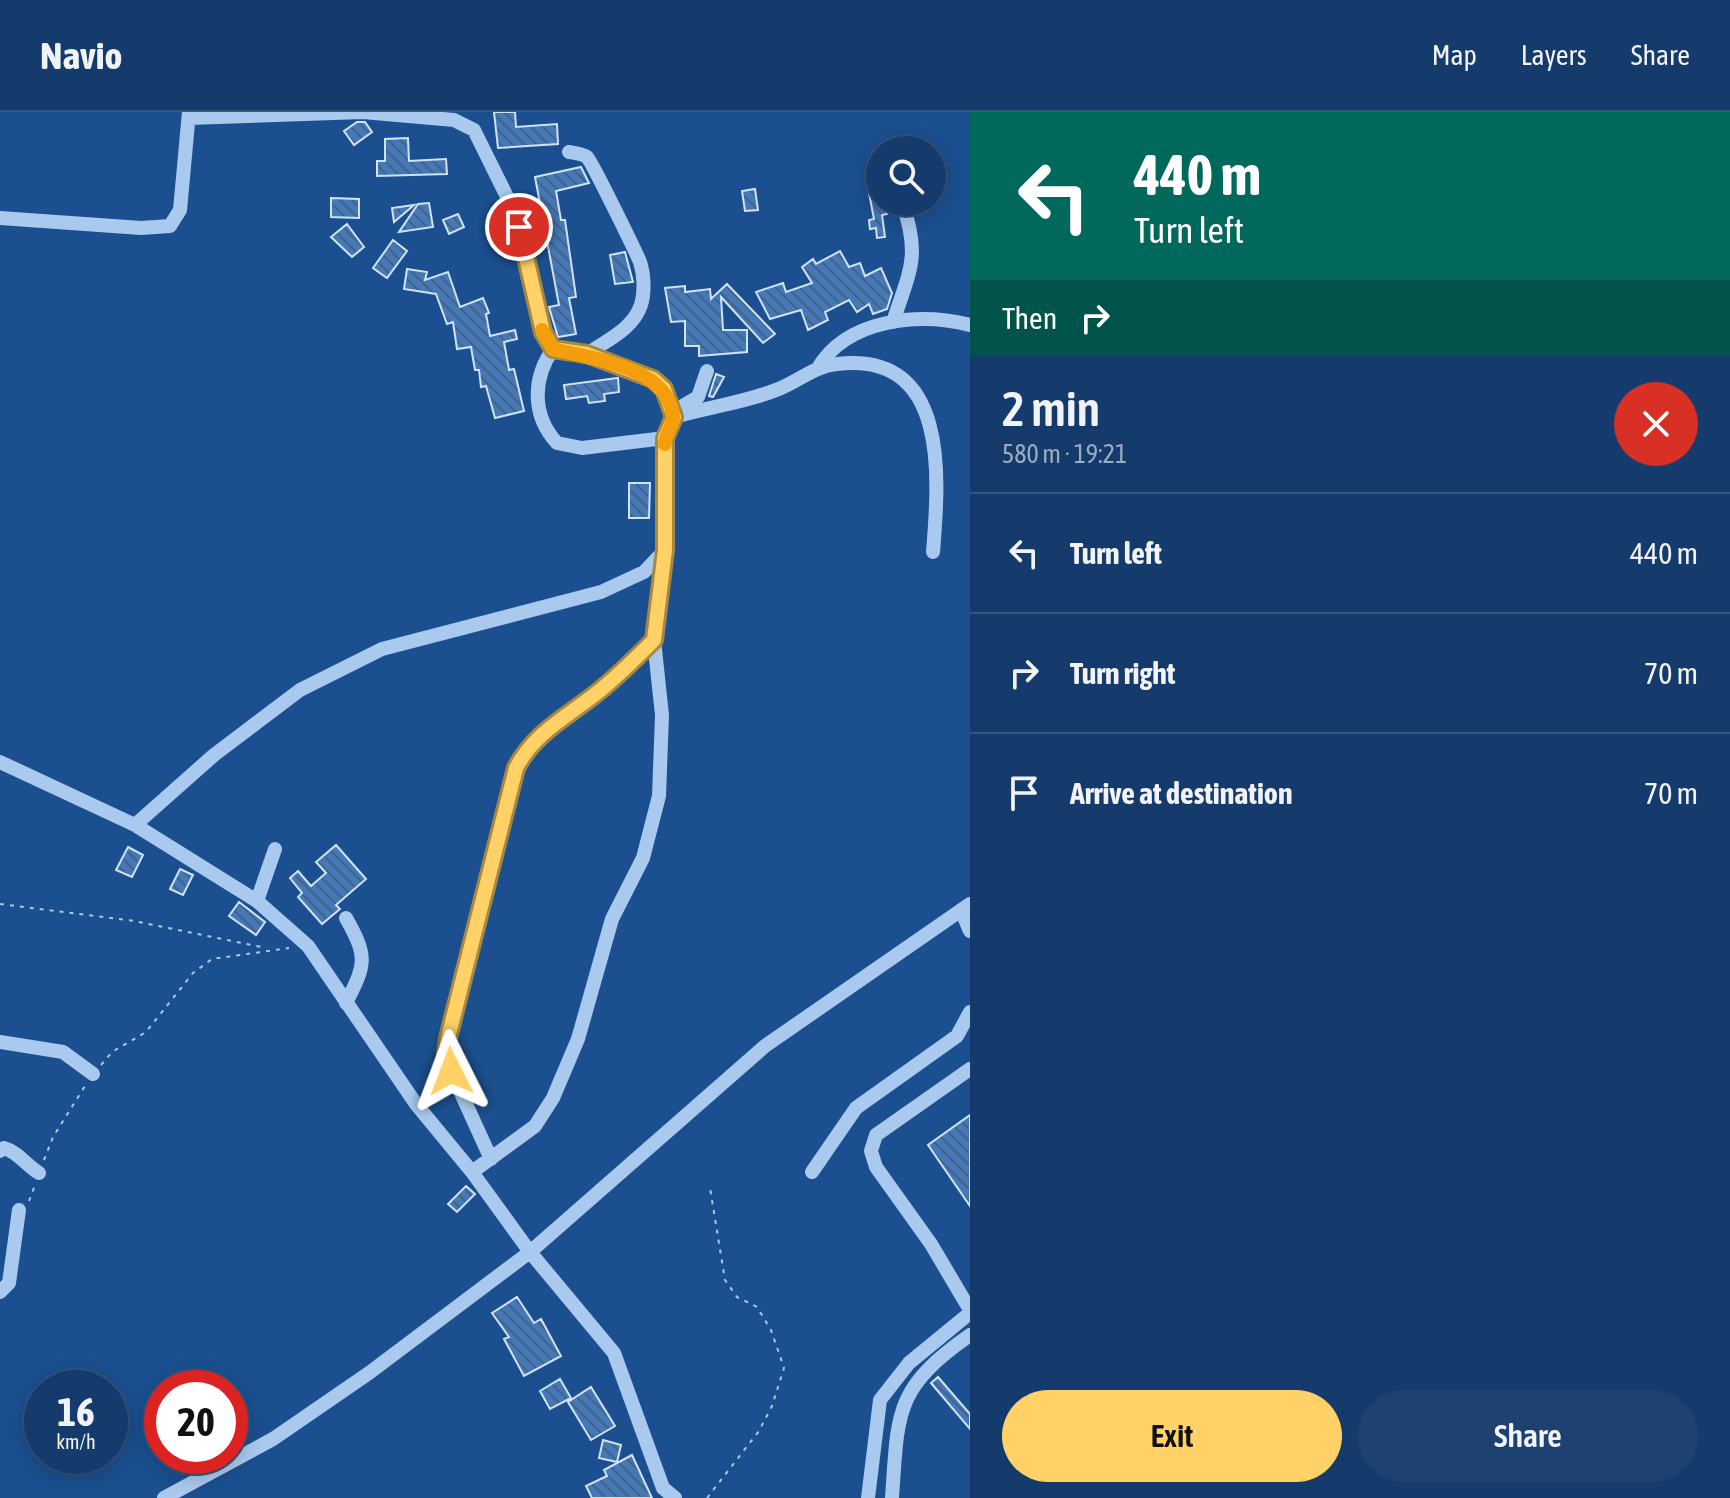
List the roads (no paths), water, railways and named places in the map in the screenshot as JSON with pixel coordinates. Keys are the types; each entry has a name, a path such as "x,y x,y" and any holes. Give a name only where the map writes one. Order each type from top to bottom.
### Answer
{"street":[{"path":"0,218 141,228 170,226 178,219 180,210 189,115 363,112 454,120 474,130 513,209 543,332 553,349"},
{"path":"569,152 585,155 597,170 611,208 640,263 643,282 641,304 630,325 587,354"},
{"path":"893,322 914,260 915,244 906,216"},
{"path":"818,368 829,350 844,338 893,322 947,320 970,325"},
{"path":"472,1172 535,1126 553,1098 578,1039 612,919 643,858 660,784 662,715 654,640 665,550 665,438 673,414 664,389 653,379 587,354 553,349"},
{"path":"553,349 542,365 538,399 544,425 557,443 582,448 665,438"},
{"path":"673,414 780,388 818,368 856,363 889,371 909,386 930,418 938,463 933,552"},
{"path":"673,414 698,397 707,371"},
{"path":"135,825 214,755 300,690 382,649 601,592 644,572 665,550"},
{"path":"491,1159 451,1071 447,1045 516,768 540,733 597,693 654,640"},
{"path":"0,762 135,825 257,901 308,946 416,1104 472,1172 530,1252 614,1353 663,1488 675,1498"},
{"path":"257,901 275,849"},
{"path":"164,1498 273,1439 369,1373 530,1252 765,1046 966,907 970,931"},
{"path":"346,918 364,949 362,972 346,1003"},
{"path":"812,1172 856,1108 957,1036 970,1012"},
{"path":"0,1042 63,1052 93,1074"},
{"path":"868,1498 880,1400 909,1363 970,1311 931,1244 876,1167 871,1151 876,1135 970,1069"},
{"path":"0,1151 4,1148 14,1151 25,1164 39,1173"},
{"path":"0,1292 9,1283 19,1210"},
{"path":"892,1498 896,1441 905,1399 916,1379 970,1335"}]}
